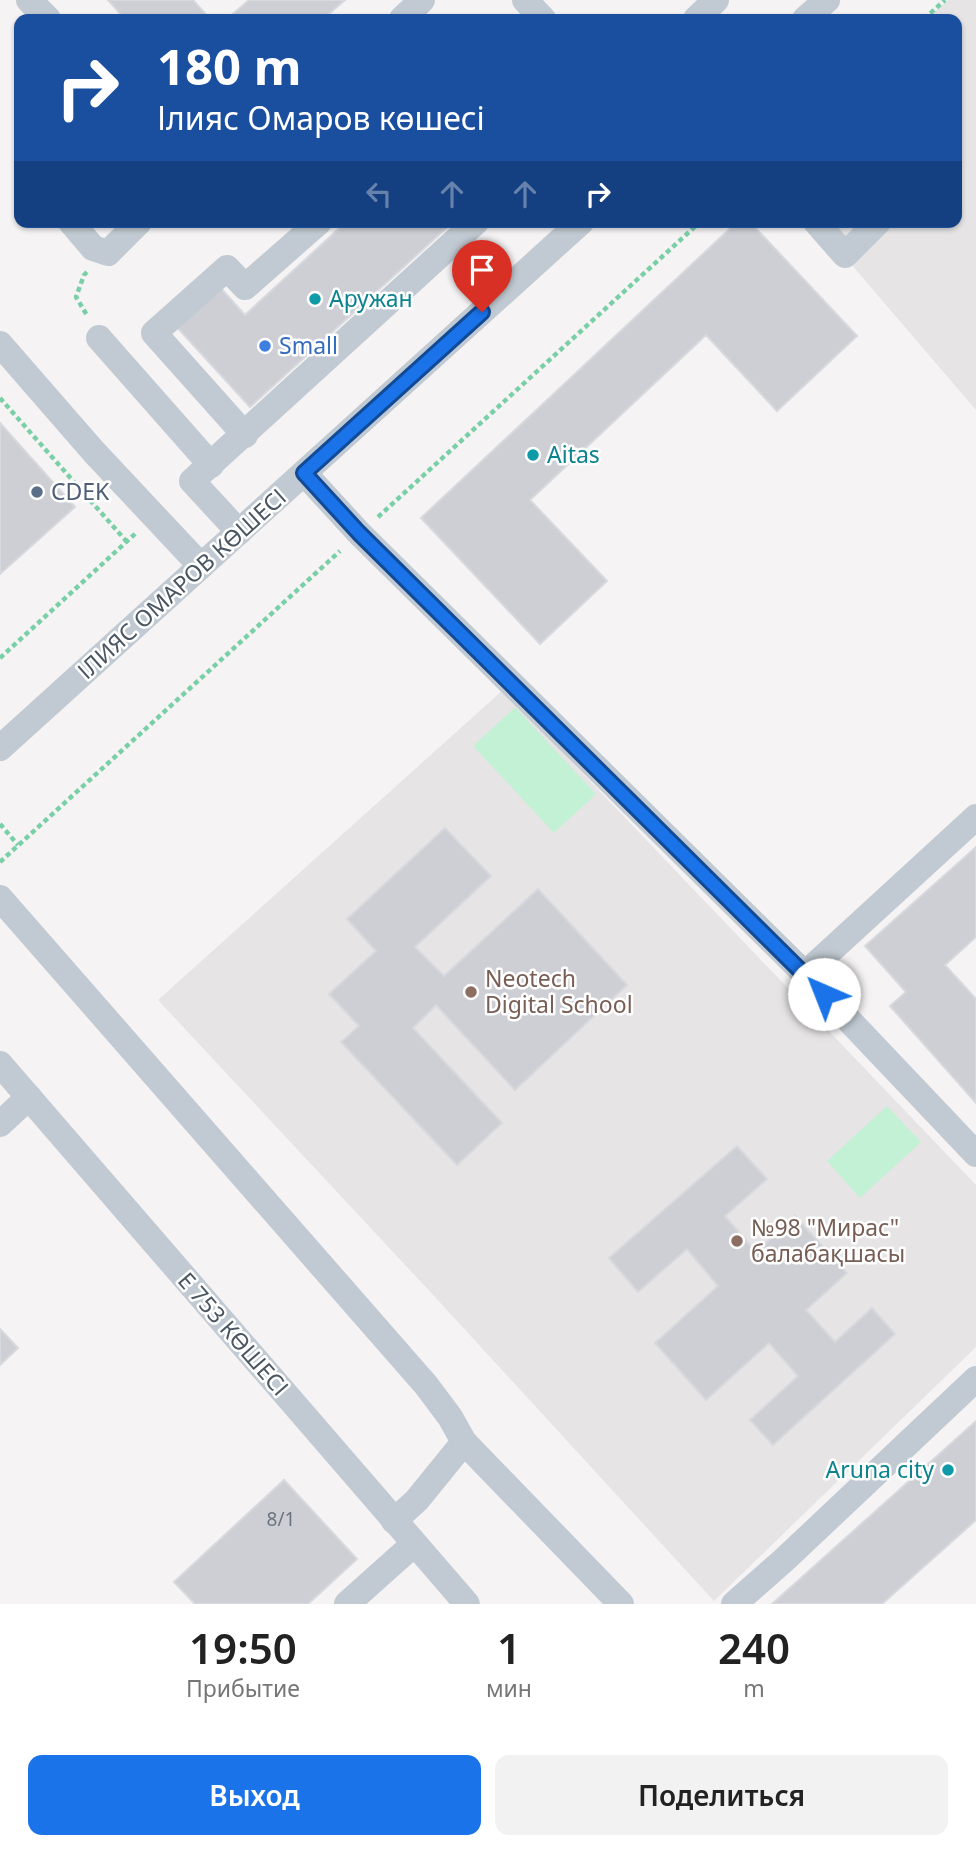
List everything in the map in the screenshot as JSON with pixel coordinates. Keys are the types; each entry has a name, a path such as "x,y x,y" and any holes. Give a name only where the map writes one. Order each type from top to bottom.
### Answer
{"street":[{"path":"29,0 43,14"},
{"path":"407,14 422,0"},
{"path":"701,14 716,0"},
{"path":"812,14 827,0"},
{"path":"76,228 93,248 108,253 133,228"},
{"path":"245,435 154,333 228,268 245,287 312,228"},
{"path":"239,532 192,481 470,228"},
{"name":"ІЛИЯС ОМАРОВ КӨШЕСІ","path":"0,748 574,228"},
{"path":"821,228 845,255 872,228"},
{"path":"99,338 211,465"},
{"path":"0,344 94,452 201,566"},
{"path":"304,473 359,533 804,974 976,1154"},
{"path":"804,974 976,817"},
{"path":"0,898 426,1385 450,1417 464,1442 621,1604"},
{"name":"Е 753 КӨШЕСІ","path":"0,1063 467,1604"},
{"path":"0,1124 29,1097"},
{"path":"734,1604 976,1379"},
{"path":"394,1521 417,1500 464,1442"},
{"path":"348,1604 414,1544"}],"path":[{"path":"930,14 945,0"},
{"path":"99,338 76,296 84,275 108,253"},
{"path":"0,398 127,542"},
{"path":"0,658 155,516"},
{"path":"0,824 18,845"}],"shaded area":[{"path":"948,0 976,0 976,410 820,228 962,228 962,14 933,14"},
{"path":"503,690 976,1185 976,1347 714,1601 158,1000"}],"green space":[{"path":"515,707 596,794 554,833 473,746"},
{"path":"887,1106 921,1142 860,1198 827,1161"}],"building":[{"path":"108,0 193,0 206,14 121,14"},
{"path":"249,0 345,0 329,14 233,14"},
{"name":"Аружан","path":"339,228 446,228 250,407 174,324 217,284 245,315"},
{"name":"Aitas","path":"731,228 756,228 857,336 777,411 706,335 530,500 607,581 540,644 421,518"},
{"path":"0,423 75,507 0,574"},
{"path":"445,828 491,876 415,947 444,976 538,889 627,985 515,1090 436,1005 413,1028 502,1123 457,1165 341,1042 359,1026 329,994 376,951 347,919"},
{"path":"976,847 976,937 945,965 976,999 976,1103 890,1006 906,992 865,946"},
{"path":"737,1146 767,1179 725,1216 756,1252 795,1216 847,1273 806,1310 835,1342 872,1308 895,1334 773,1445 750,1420 798,1376 769,1343 706,1400 655,1343 718,1286 687,1249 638,1292 609,1258"},
{"path":"0,1329 18,1348 0,1365"},
{"name":"Aruna city","path":"976,1421 976,1520 882,1604 772,1604"},
{"path":"284,1480 357,1559 308,1604 195,1604 174,1582"}],"place":[{"name":"Аружан","path":"315,299"},
{"name":"Small","path":"265,346"},
{"name":"Aitas","path":"533,455"},
{"name":"CDEK","path":"37,492"},
{"name":"Neotech Digital School","path":"471,992"},
{"name":"№98 \"Мирас\" балабақшасы","path":"737,1241"},
{"name":"Aruna city","path":"948,1470"}],"route":[{"path":"482,312 304,473 359,533 824,994"}]}
